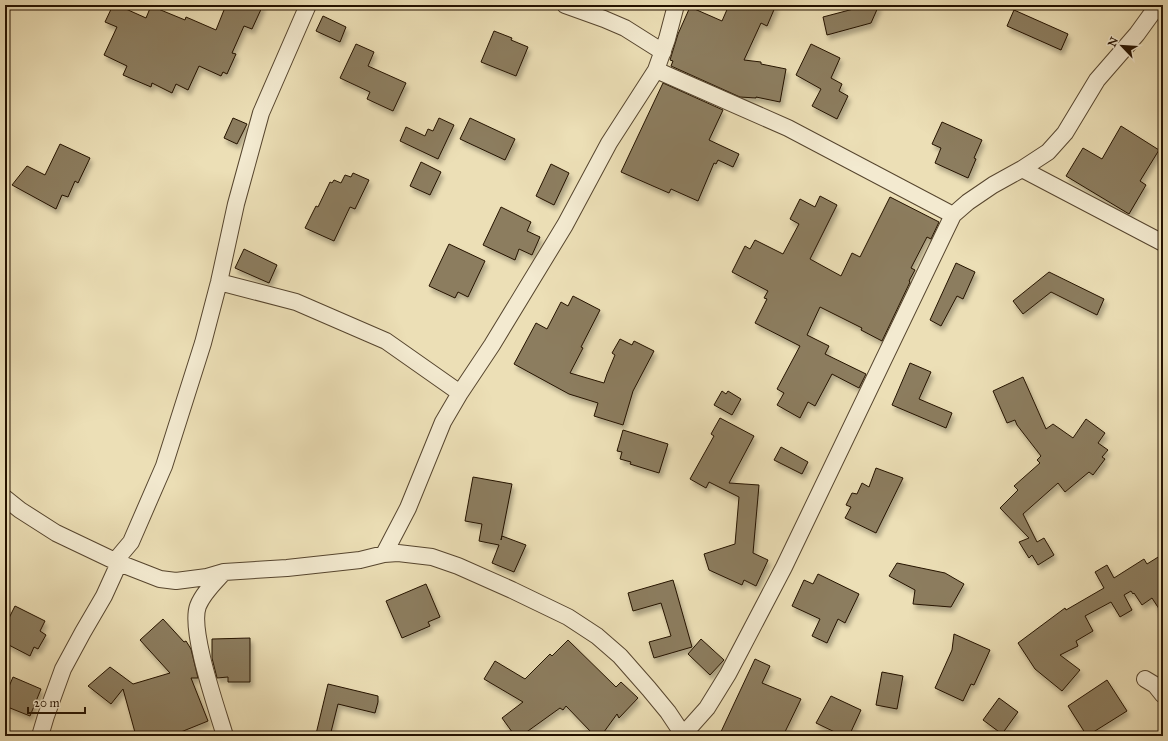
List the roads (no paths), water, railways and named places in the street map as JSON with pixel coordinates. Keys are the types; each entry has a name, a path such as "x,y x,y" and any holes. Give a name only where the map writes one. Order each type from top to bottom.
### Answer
{"street":[{"path":"40,736 63,669 104,596 117,562 131,542 164,466 203,343 219,282 236,204 261,113 308,5"},
{"path":"565,5 625,28 662,52"},
{"path":"384,554 408,508 443,422 460,393 492,345 564,224 609,143 656,70 676,5"},
{"path":"5,498 20,510 56,533 117,562 160,579 176,582 207,577 224,572 302,567 360,560 384,554 398,553 432,557 458,566 568,617 597,636 620,656 668,712 683,736 707,708 728,674 784,567 953,215 968,202 993,185 1022,169 1048,152 1065,133 1097,80 1137,34 1158,5"},
{"path":"656,70 788,128 953,215"},
{"path":"1022,169 1163,243"},
{"path":"219,282 296,302 386,341 460,393"},
{"path":"224,572 198,605 196,618 198,637 208,679 225,736"},
{"path":"1145,679 1155,684 1163,695"}]}
